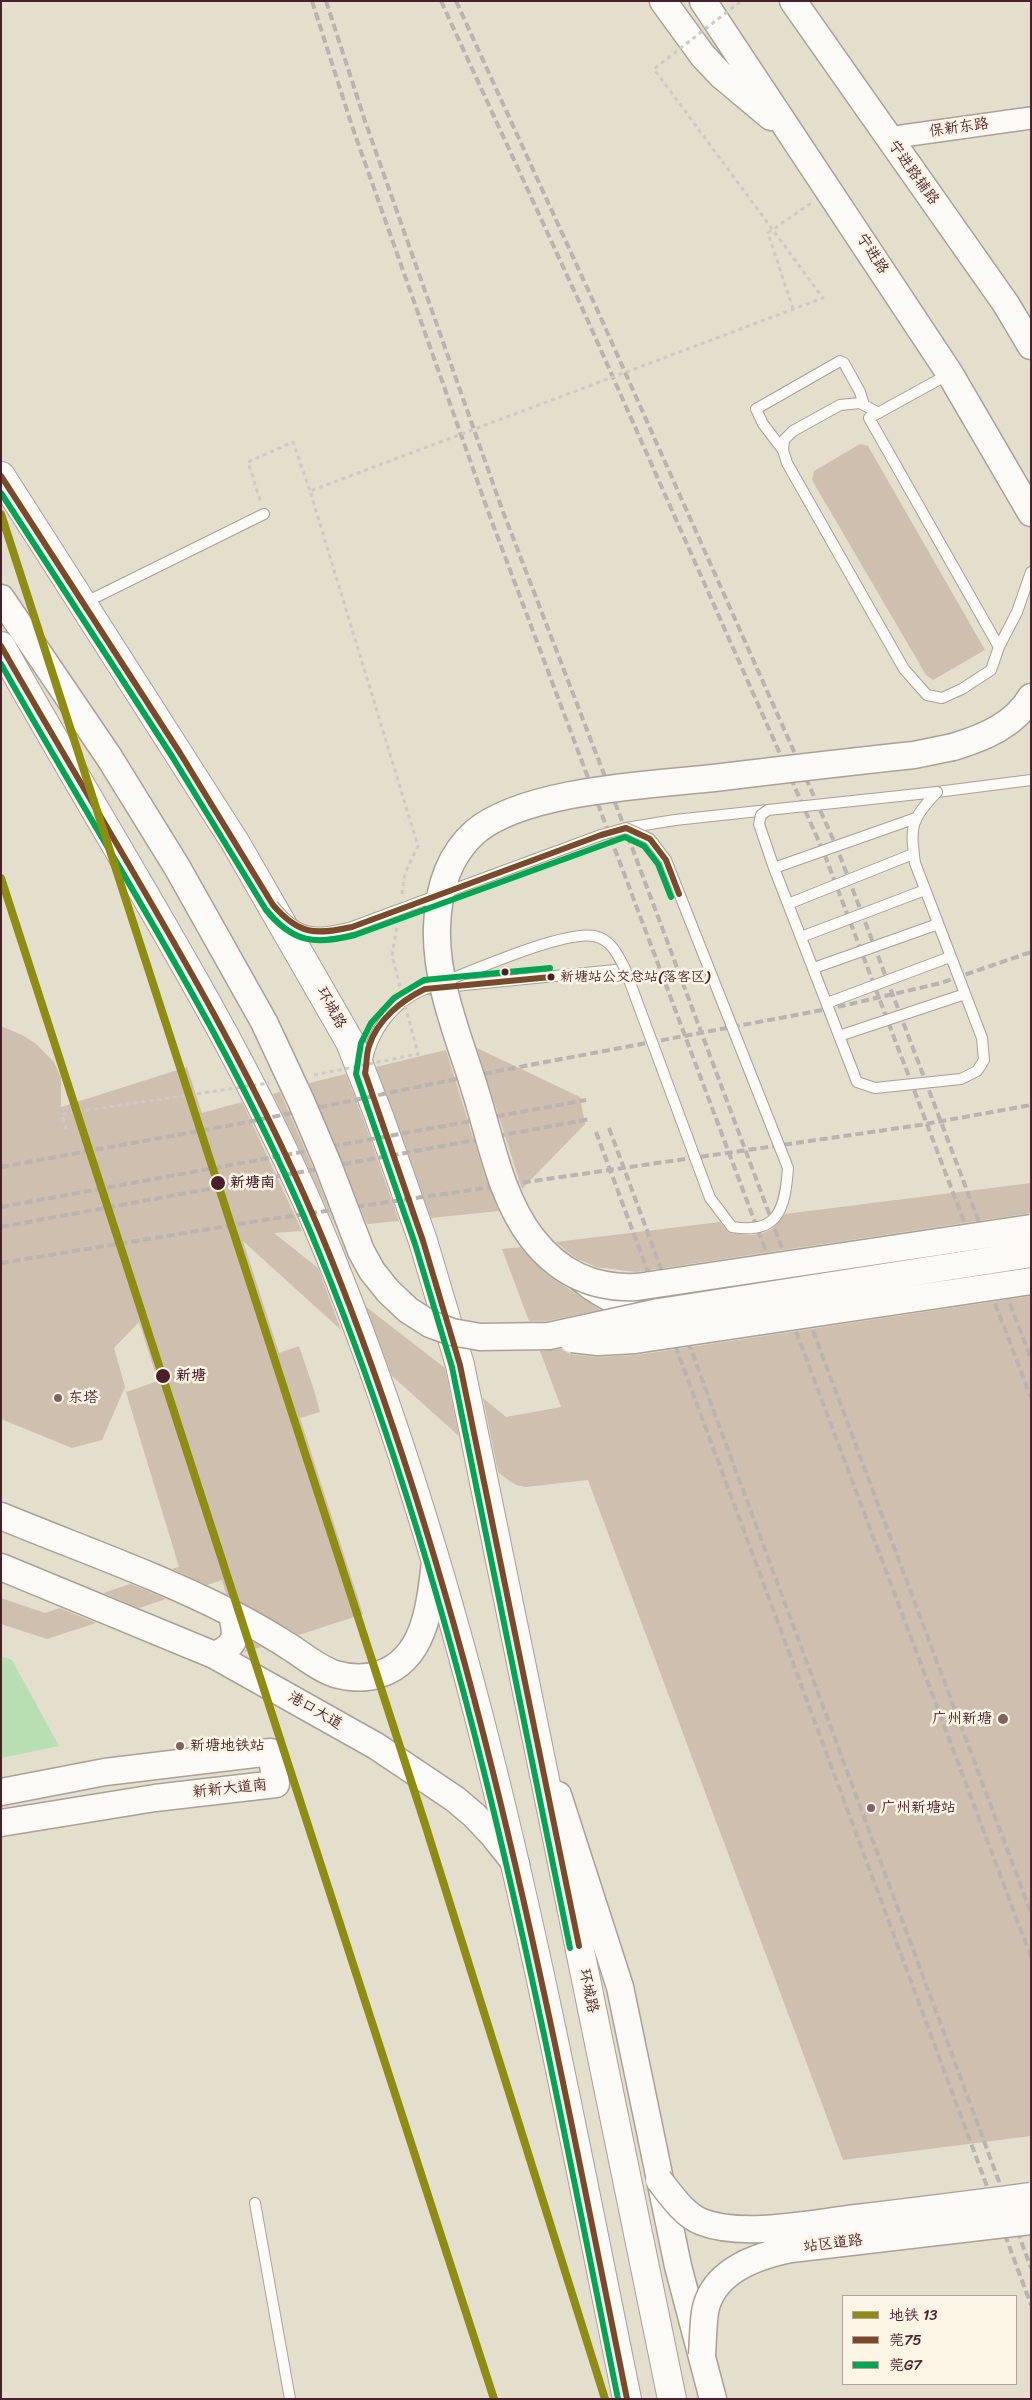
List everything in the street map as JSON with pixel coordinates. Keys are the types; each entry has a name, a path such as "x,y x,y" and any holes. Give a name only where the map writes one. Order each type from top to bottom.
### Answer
{"main road":[{"name":"环城路","path":"1,476 180,753 273,905 350,1042 379,1116 423,1241 460,1365 672,2399"},
{"path":"2,650 165,927 228,1042 276,1137 327,1249 403,1460 464,1659 516,1864 627,2399"}],"street":[{"path":"663,1 703,56 722,76 795,138"},
{"name":"宁进路","path":"703,1 830,190 950,374 1031,513"},
{"name":"宁进路辅路","path":"794,1 888,138 1006,304 1031,346"},
{"name":"保新东路","path":"888,138 1031,118"},
{"path":"1017,489 1031,524"},
{"path":"1,598 109,757 197,901 264,1022 327,1162 361,1251 372,1271 388,1292 408,1310 438,1327 452,1332 480,1337 549,1336 598,1342 634,1340 1031,1281"},
{"path":"1031,697 1008,722 984,738 953,747 914,755 606,790 563,798 516,810 495,819 477,831 461,846 443,885 439,905 438,950 447,998 501,1174 516,1212 532,1238 554,1262 595,1284 615,1288 637,1287 1031,1228"},
{"path":"549,1336 659,1312 1031,1254"},
{"path":"574,1274 597,1292 614,1302 659,1312"},
{"path":"1,1516 231,1613 334,1674 354,1677 381,1674 394,1668 411,1652 420,1637 427,1616 435,1562"},
{"name":"港口大道","path":"1,1567 214,1655 376,1746 437,1787 474,1815 516,1864"},
{"path":"214,1655 230,1647 233,1641 235,1625 231,1613"},
{"path":"534,1724 620,1987 678,2266 713,2399"},
{"name":"新新大道南","path":"1,1792 105,1772 271,1752 276,1784 155,1798 1,1823"},
{"name":"站区道路","path":"659,2180 685,2211 700,2222 718,2227 740,2229 788,2226 1031,2196"},
{"name":"站区道路","path":"702,2355 705,2310 714,2289 731,2271 749,2261 767,2254 791,2249 1031,2220"}],"lane":[{"path":"864,404 844,363 840,361 756,409 762,424 783,450 787,463 904,669 927,695 942,698 982,678 991,670 999,647 1017,612 1031,572"},
{"path":"950,374 869,418 999,647"},
{"path":"783,450 784,440 793,431 840,405 860,403 879,413"},
{"path":"84,603 264,514"},
{"path":"273,905 286,922 305,931 326,933 352,927 601,835 626,828 675,820 1031,780"},
{"path":"768,810 761,815 759,824 774,868 857,1082 875,1088 961,1079 977,1071 984,1060 982,1038 915,863 911,836 917,813 936,792"},
{"path":"774,868 916,818"},
{"path":"379,1116 365,1073 369,1046 386,1017 416,993 426,989 554,940 577,935 595,936 609,943 625,968 710,1198 732,1227 746,1229 764,1227 778,1214 786,1196 788,1168 666,860 650,838 626,828"},
{"path":"788,904 914,854"},
{"path":"801,937 925,890"},
{"path":"814,968 938,924"},
{"path":"826,1003 950,957"},
{"path":"426,989 625,968"},
{"path":"839,1036 966,994"},
{"path":"255,2203 290,2399"}],"path":[{"path":"310,491 823,298 654,69 741,1"},
{"path":"793,309 768,233 830,190"},
{"path":"264,514 248,462 293,442 310,491 418,846 405,873 401,901"},
{"path":"308,1076 418,1054 392,956 398,919"},
{"path":"66,1129 62,1114 270,1083"}],"green space":[{"path":"1,1656 12,1660 59,1746 1,1758"}],"building":[{"path":"860,444 868,446 985,650 933,680 926,675 812,480 814,471"},
{"path":"1,1026 35,1043 54,1062 61,1078 61,1107 187,1067 202,1113 242,1102 302,1231 274,1233 318,1268 341,1330 243,1241 279,1353 299,1346 314,1390 320,1412 300,1418 363,1614 299,1635 226,1594 222,1580 207,1585 172,1569 179,1567 126,1392 158,1381 139,1322 114,1348 125,1387 102,1440 72,1448 1,1419"},
{"path":"477,1048 580,1097 585,1124 522,1189"},
{"path":"446,1050 484,1173 499,1211 431,1218 376,1067"},
{"path":"346,1074 399,1221 367,1224 309,1083"},
{"path":"280,1092 313,1168 336,1227 273,1094"},
{"path":"1031,1183 1031,1213 636,1272 596,1267 574,1257 556,1242 720,1222 729,1233 761,1234 772,1229 785,1214"},
{"path":"520,1247 545,1273 600,1310 547,1321 529,1321 502,1249"},
{"name":"广州新塘站","path":"1031,1296 1031,2136 843,2160 588,1480 526,1487 516,1485 508,1480 498,1472 483,1398 506,1417 561,1407 540,1351 561,1349 570,1354 596,1357 637,1355"},
{"path":"365,1306 445,1368 459,1436 392,1376"},
{"path":"130,1584 166,1599 139,1608 103,1593"},
{"path":"1,1598 45,1613 60,1608 96,1623 47,1639 1,1624"},
{"path":"249,1640 255,1643 261,1647 245,1652"}],"railway":[{"path":"312,1 352,126 489,514 1031,1957"},
{"path":"326,1 365,121 502,509 627,834 1031,1913"},
{"path":"441,1 588,321 824,853 1031,1398"},
{"path":"456,1 600,316 837,848 1031,1359"},
{"path":"1,1167 248,1122 466,1077 833,1008 941,983 1031,952"},
{"path":"1,1207 586,1100"},
{"path":"1,1263 264,1220 920,1125 1031,1105"},
{"path":"1,1227 590,1119"},
{"path":"609,1128 1031,2268"},
{"path":"596,1132 1031,2305"}],"metro line":[{"name":"13","path":"1,514 425,1824 605,2399"},
{"name":"13","path":"1,878 494,2399"}],"transit line":[{"name":"莞75","path":"1,476 180,753 273,905 291,922 308,930 318,931 352,927 601,835 626,828 650,839 666,860 679,894"},
{"name":"莞G7","path":"1,493 173,758 266,910 276,921 295,935 316,940 328,940 355,935 625,837 644,846 658,864 671,897"},
{"name":"莞75","path":"1,646 175,944 257,1095 294,1172 328,1251 380,1390 427,1531 468,1674 504,1818 568,2108 627,2399"},
{"name":"莞G7","path":"1,664 170,955 250,1102 287,1178 320,1255 372,1393 418,1534 459,1676 496,1820 529,1964 618,2399"},
{"name":"莞G7","path":"550,968 424,980 394,998 371,1023 361,1043 356,1074 415,1244 452,1367 570,1948"},
{"name":"莞75","path":"551,977 425,989 399,1005 384,1019 368,1049 365,1073 423,1241 460,1365 579,1946"}],"place":[{"name":"新塘站公交总站(落客区)","path":"551,977"},
{"name":"新塘南","path":"218,1183"},
{"name":"新塘","path":"163,1376"},
{"name":"东塔","path":"58,1398"},
{"name":"广州新塘","path":"1003,1719"},
{"name":"新塘地铁站","path":"180,1746"},
{"name":"广州新塘站","path":"871,1808"}]}
